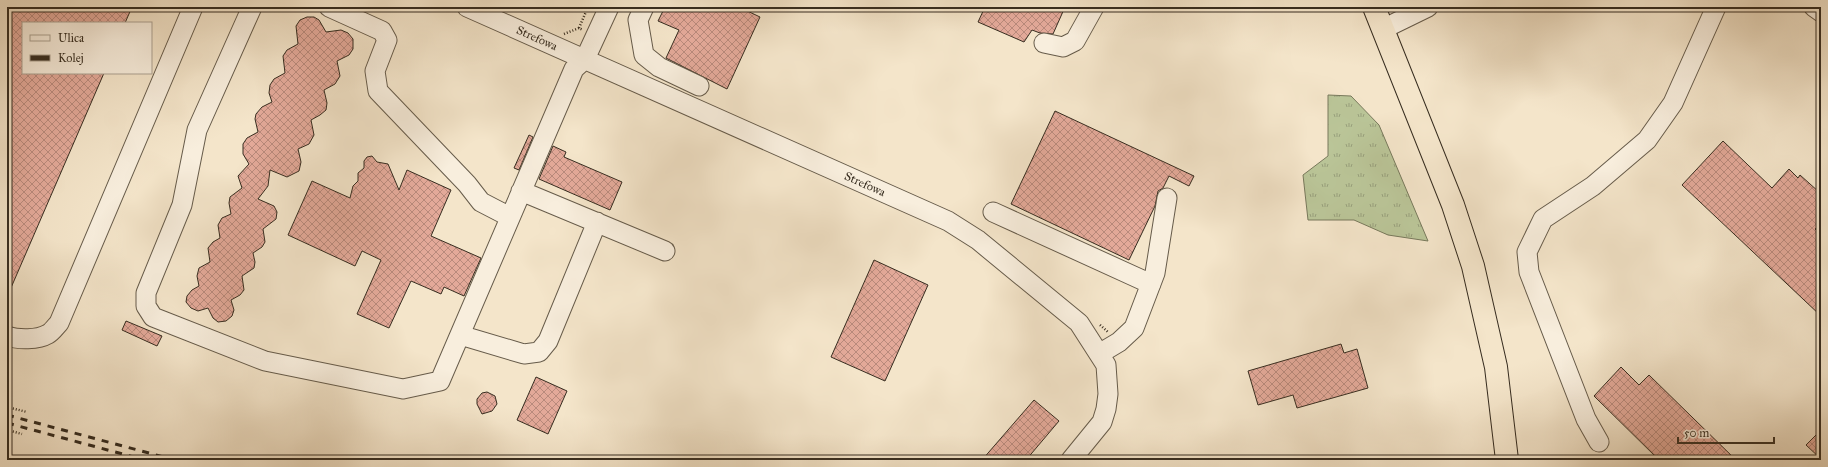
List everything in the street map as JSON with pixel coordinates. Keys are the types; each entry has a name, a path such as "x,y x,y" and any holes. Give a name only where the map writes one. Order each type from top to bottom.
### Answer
{"highway":[{"path":"1381,14 1454,205 1473,266 1496,367 1507,460"}],"street":[{"path":"7,336 14,338 31,338 48,334 59,322 193,7"},
{"path":"252,7 197,130 182,205 146,293 146,306 153,317 265,361 403,389 440,381 574,69 585,59 609,7"},
{"path":"329,7 382,31 387,40 375,71 378,91 467,184 481,202 510,217"},
{"name":"Strefowa","path":"467,7 956,226 978,240 1079,322 1102,360"},
{"path":"644,7 638,20 644,54 659,67 699,86"},
{"path":"1044,42 1063,47 1075,41 1094,7"},
{"path":"1381,14 1428,7"},
{"path":"1599,442 1586,418 1529,272 1527,252 1543,220 1593,186 1647,140 1673,103 1716,7"},
{"path":"1814,7 1821,12"},
{"path":"522,191 665,251"},
{"path":"1071,460 1102,422 1108,394 1102,360 1134,328 1155,273 1167,198"},
{"path":"993,212 1151,284"},
{"path":"460,335 524,354 539,352 548,341 597,222"}],"path":[{"path":"578,28 588,7"},
{"path":"7,407 27,412"},
{"path":"7,430 22,434"}],"green space":[{"path":"1328,95 1351,96 1379,125 1428,241 1388,235 1354,220 1308,220 1303,175 1328,156"}],"building":[{"path":"7,7 132,7 125,22 22,22 22,74 104,74 7,297"},
{"path":"665,7 739,7 760,17 727,89 666,58 679,30 658,21"},
{"path":"985,7 1065,7 1053,34 1040,33 1032,30 1024,42 978,22"},
{"path":"307,17 314,17 319,20 326,32 341,30 348,33 353,39 353,49 349,55 337,61 340,76 335,84 324,90 327,103 326,110 311,120 314,135 309,144 298,149 301,162 299,171 287,177 270,170 268,186 258,199 274,206 277,212 276,219 263,229 265,242 262,247 253,253 255,262 254,268 242,276 244,290 240,295 231,300 234,310 232,316 226,321 218,322 213,318 208,308 198,311 191,308 186,302 187,296 192,290 199,286 197,276 199,268 210,262 208,248 213,242 220,238 218,225 222,218 231,214 229,203 230,197 242,188 238,176 249,164 243,154 243,144 247,138 258,132 255,119 256,114 262,107 272,102 269,93 270,85 274,79 285,73 283,56 287,50 298,44 296,26 300,20"},
{"path":"1055,111 1194,176 1189,186 1169,176 1163,188 1158,191 1155,206 1129,260 1011,204"},
{"path":"529,135 533,137 519,170 514,168"},
{"path":"1723,141 1772,188 1789,169 1798,178 1800,175 1819,192 1817,195 1821,199 1821,223 1815,229 1821,235 1821,316 1682,185"},
{"path":"553,146 566,152 564,157 622,182 610,210 539,179"},
{"path":"372,156 377,162 388,164 399,190 407,170 451,190 431,236 481,258 464,296 444,287 441,294 411,281 389,328 357,314 381,260 362,251 355,266 288,235 312,181 350,198 353,186 358,181 358,173 364,168 364,161 367,157"},
{"path":"874,260 928,285 885,381 831,357"},
{"path":"126,321 162,336 157,346 122,330"},
{"path":"1341,344 1344,353 1357,349 1368,388 1297,408 1293,395 1258,405 1248,371"},
{"path":"1621,367 1639,385 1649,375 1736,460 1659,460 1594,396"},
{"path":"536,377 567,391 548,434 517,420"},
{"path":"487,392 495,396 497,404 492,411 482,414 477,404 477,399 482,393"},
{"path":"1034,400 1059,421 1026,460 982,460"},
{"path":"1816,435 1821,440 1821,459 1806,445"}],"railway":[{"path":"7,415 175,460"},
{"path":"7,423 145,460"}]}
